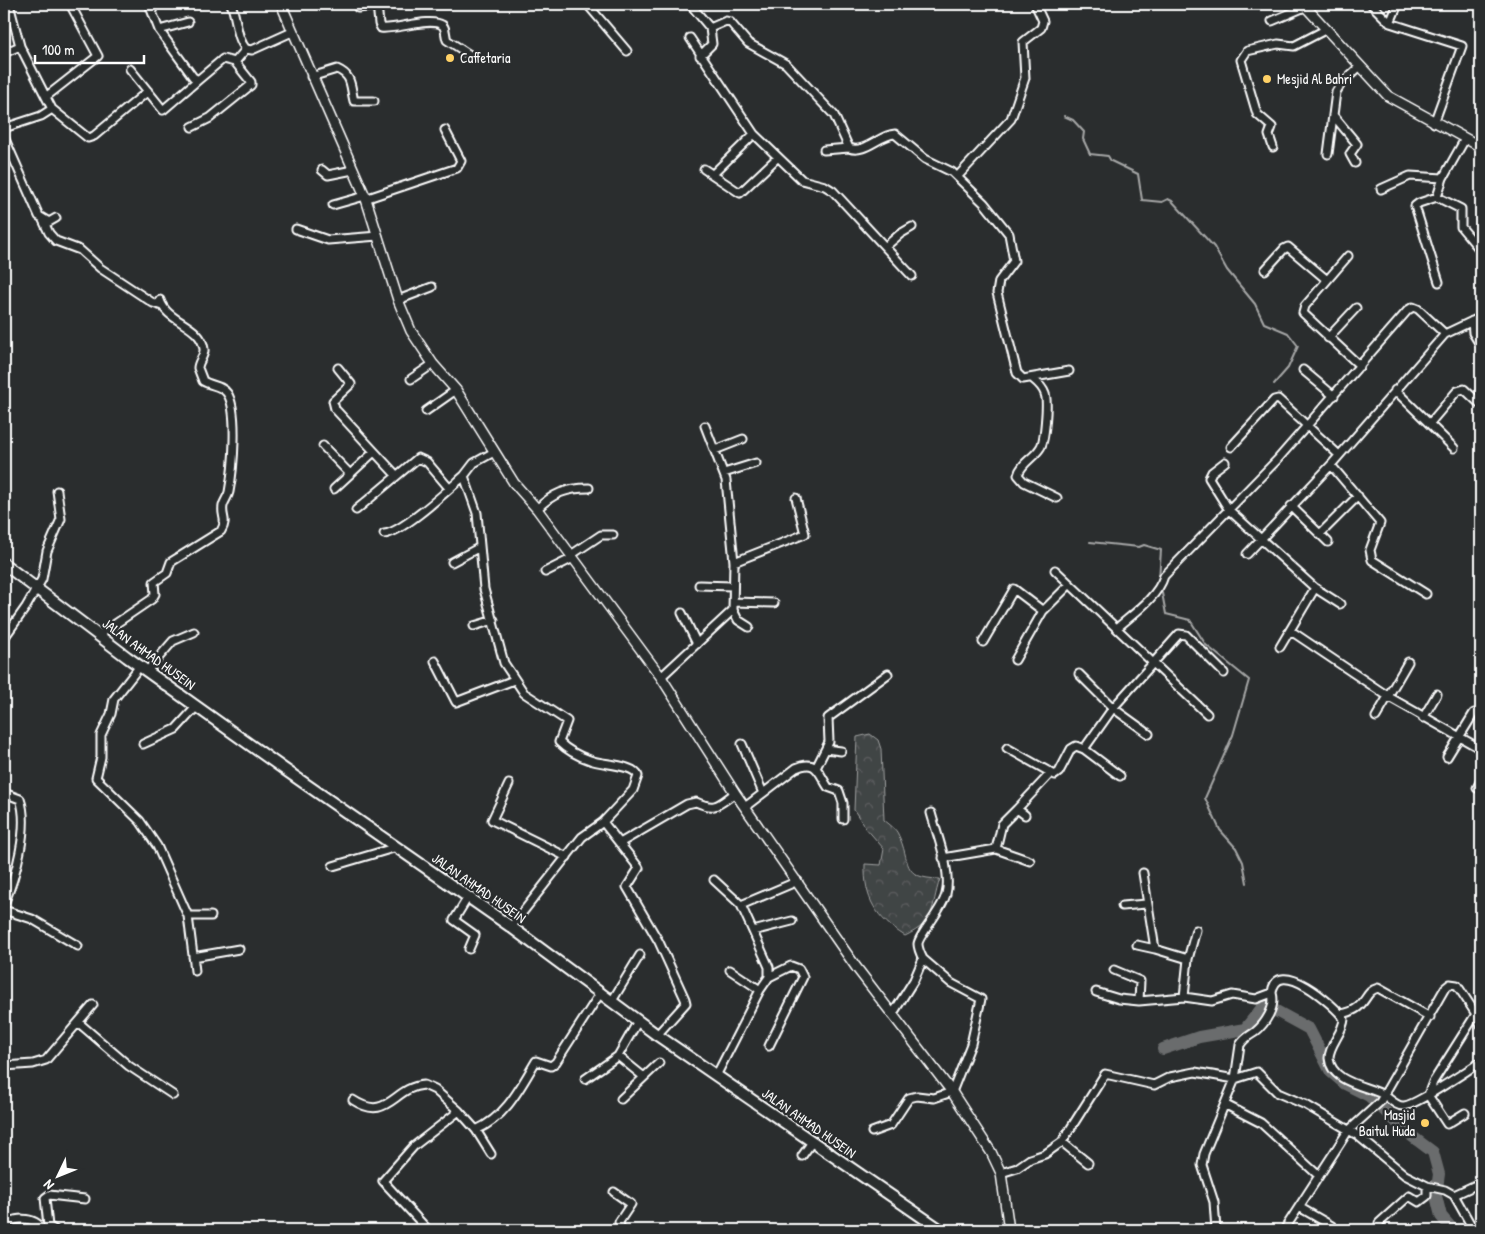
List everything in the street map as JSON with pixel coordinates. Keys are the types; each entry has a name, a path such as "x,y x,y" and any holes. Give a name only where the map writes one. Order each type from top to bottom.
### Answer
{"main road":[{"name":"JALAN AHMAD HUSEIN","path":"4,564 284,769 511,927 657,1035 941,1230"}],"street":[{"path":"9,4 20,46 52,108 91,138 148,91"},
{"path":"47,96 90,60 98,56 70,4"},
{"path":"149,4 159,30 193,77 198,80"},
{"path":"232,4 237,16 241,40 246,49"},
{"path":"281,4 311,77 354,170 378,236 398,300 411,331 433,364 456,390 514,484 537,509 660,677 735,793 856,967 952,1092 991,1152 1001,1173 1009,1230"},
{"path":"587,4 627,51"},
{"path":"690,4 710,28 712,44 700,56"},
{"path":"957,177 1011,119 1015,112 1025,78 1023,42 1040,28 1043,21 1035,4"},
{"path":"1370,4 1390,23 1462,46 1434,123"},
{"path":"1390,23 1398,4"},
{"path":"358,8 377,5 381,28 428,23 441,24 444,27 446,39 470,54"},
{"path":"1272,21 1307,5 1325,30 1388,96 1434,123 1481,147"},
{"path":"710,28 726,21 730,22 748,42 786,64 834,115 849,148"},
{"path":"159,30 188,22"},
{"path":"1273,147 1268,135 1272,127 1257,114 1241,60 1242,55 1278,44 1294,46 1325,30"},
{"path":"246,49 252,50 292,32"},
{"path":"690,38 700,56 723,85 754,134 802,180 824,186 833,191 912,276"},
{"path":"4,53 20,46"},
{"path":"235,62 246,49"},
{"path":"130,69 163,110 222,59 235,62 251,82 251,85 210,118 192,127"},
{"path":"1328,154 1338,88 1359,67"},
{"path":"311,77 337,69 346,73 350,78 354,101 374,101"},
{"path":"4,128 41,116 52,108"},
{"path":"1333,116 1356,142 1357,147 1350,154 1355,163"},
{"path":"333,205 365,198 457,168 461,161 445,130"},
{"path":"713,174 754,134"},
{"path":"824,150 862,148 887,135 895,134 925,159 957,177 984,203 1009,234 1014,261 1000,281 997,293 1017,373 1023,379 1033,379 1070,371"},
{"path":"4,137 48,233 56,241 80,250 100,268 153,303 161,303 169,315 196,333 204,349 198,364 201,377 205,382 224,389 230,399 234,446 232,477 227,499 223,505 224,525 221,531 171,562 168,572 154,582 155,594 152,599 99,635"},
{"path":"1437,197 1443,178 1465,139"},
{"path":"704,169 741,193 777,158"},
{"path":"322,170 328,175 354,170"},
{"path":"1381,189 1410,176 1443,178"},
{"path":"1439,282 1415,206 1419,202 1437,197 1461,208 1461,227 1481,251"},
{"path":"42,218 49,222 56,218"},
{"path":"885,247 900,234 912,227"},
{"path":"296,229 328,240 378,236"},
{"path":"1265,270 1284,249 1288,248 1327,280"},
{"path":"1348,256 1303,310 1305,316 1360,366"},
{"path":"398,300 432,287"},
{"path":"1118,628 1153,595 1162,585 1164,576 1308,426 1413,307 1418,309 1445,334"},
{"path":"1328,338 1356,308"},
{"path":"1247,554 1331,465 1445,334 1481,317"},
{"path":"1472,321 1474,333 1481,346"},
{"path":"411,379 433,364"},
{"path":"338,368 351,384 333,401 335,409 396,475"},
{"path":"1303,370 1334,396"},
{"path":"1033,379 1043,389 1046,397 1043,441 1040,448 1022,467 1018,475 1024,482 1057,498"},
{"path":"1430,423 1457,391 1464,389 1481,405"},
{"path":"426,411 456,390"},
{"path":"1395,390 1454,448"},
{"path":"1231,447 1276,399 1280,400 1339,455"},
{"path":"705,426 724,473 734,562 733,610 738,620 749,627"},
{"path":"715,450 742,439"},
{"path":"323,446 350,474"},
{"path":"334,489 374,452"},
{"path":"384,534 391,533 450,488 464,476 474,463 494,452"},
{"path":"356,510 415,459 421,458 450,488"},
{"path":"724,473 756,462"},
{"path":"1225,462 1212,472 1209,478 1229,510 1316,588 1340,604"},
{"path":"1331,465 1380,523 1370,550 1372,560 1426,594"},
{"path":"464,476 476,513 484,589 494,620 504,663 514,680 529,697 567,721 558,738 565,748 592,761 629,768 638,773 638,780 633,790 603,822 582,837 511,927"},
{"path":"537,509 550,497 562,491 590,488"},
{"path":"5,634 38,589 47,551 61,519 57,491"},
{"path":"1320,534 1358,496"},
{"path":"734,562 805,534 796,498"},
{"path":"1291,506 1328,542"},
{"path":"545,572 572,556 601,534 614,535"},
{"path":"452,562 480,547"},
{"path":"1055,570 1207,714"},
{"path":"1015,660 1043,611 1070,584"},
{"path":"699,585 732,586"},
{"path":"1280,647 1316,588"},
{"path":"982,642 1014,589 1043,611"},
{"path":"734,602 774,603"},
{"path":"660,677 733,610"},
{"path":"682,613 697,644"},
{"path":"474,626 494,620"},
{"path":"1291,631 1389,697 1459,739 1481,749"},
{"path":"194,632 173,642 114,699 111,714 101,735 101,758 96,778 140,821 158,846 188,916 195,971"},
{"path":"1084,749 1113,708 1179,634 1183,633 1224,672"},
{"path":"435,661 456,702 514,680"},
{"path":"1376,717 1408,662"},
{"path":"816,768 829,742 828,718 888,674"},
{"path":"1078,674 1113,708 1149,734"},
{"path":"1423,718 1437,694"},
{"path":"143,744 176,729 197,706"},
{"path":"1447,758 1474,713"},
{"path":"742,744 763,794"},
{"path":"1007,748 1050,774 1057,774 1073,747 1084,749 1120,776"},
{"path":"826,750 841,751"},
{"path":"745,807 802,765 816,768 823,776 827,785 836,789 842,796 843,819"},
{"path":"996,849 1002,824 1050,774"},
{"path":"1477,788 1481,780"},
{"path":"510,784 492,820 567,857"},
{"path":"4,793 20,799 23,808 19,862 4,904"},
{"path":"620,843 687,804 696,802 706,808 714,808 735,793"},
{"path":"1017,809 1025,816"},
{"path":"892,1015 914,980 922,959 918,942 935,918 946,894 943,858 931,813"},
{"path":"603,822 639,868 628,883 628,890 659,942 685,999 686,1003 657,1035"},
{"path":"333,866 397,847"},
{"path":"943,858 996,849 1030,861"},
{"path":"1143,873 1146,904 1155,949"},
{"path":"714,880 741,905 769,967 769,976 716,1076"},
{"path":"741,905 798,881"},
{"path":"468,897 454,920 475,935 469,949"},
{"path":"1122,906 1146,904"},
{"path":"4,910 32,919 78,946"},
{"path":"188,916 211,916"},
{"path":"753,931 792,921"},
{"path":"1184,997 1188,959 1196,930"},
{"path":"1138,945 1188,959"},
{"path":"193,957 239,949"},
{"path":"612,1001 640,955"},
{"path":"872,1132 891,1125 909,1098 917,1096 934,1098 952,1092 969,1051 981,1000 951,983 922,959"},
{"path":"769,976 791,966 799,968 803,977 769,1046"},
{"path":"730,970 760,990"},
{"path":"1114,970 1140,981 1139,1001"},
{"path":"1216,1230 1214,1202 1202,1165 1216,1123 1226,1105 1234,1079 1242,1040 1256,1032 1271,1012 1275,984 1280,980 1294,979 1341,1014 1344,1023 1330,1053 1329,1060 1334,1069 1347,1080 1383,1094 1404,1106 1428,1095 1481,1062"},
{"path":"1284,1230 1348,1131 1377,1104 1430,1017 1445,988 1454,983 1457,985 1481,1025"},
{"path":"1341,1014 1359,1009 1371,991 1378,988 1430,1017"},
{"path":"476,1130 492,1123 500,1115 521,1088 536,1061 552,1066 556,1062 601,992"},
{"path":"1096,992 1118,999 1139,1001 1184,997 1212,1001 1232,995 1256,999 1273,997"},
{"path":"4,1066 46,1060 80,1023 93,1005"},
{"path":"1428,1095 1433,1082 1476,1014"},
{"path":"585,1078 618,1056 638,1021"},
{"path":"80,1023 130,1066 173,1095"},
{"path":"618,1056 644,1077"},
{"path":"621,1100 659,1063"},
{"path":"1001,1173 1017,1168 1030,1159 1046,1154 1062,1142 1105,1074 1154,1085 1170,1077 1195,1072 1234,1079 1254,1072 1260,1073 1278,1093 1306,1105 1367,1142 1405,1175 1454,1195 1472,1229 1481,1223"},
{"path":"353,1100 365,1107 377,1109 408,1090 424,1084 435,1090 459,1111 476,1130 491,1154"},
{"path":"1428,1095 1448,1124"},
{"path":"1226,1105 1261,1123 1319,1176"},
{"path":"428,1230 383,1182 414,1146 459,1111"},
{"path":"1440,1129 1465,1113"},
{"path":"802,1156 812,1142"},
{"path":"1062,1142 1088,1163"},
{"path":"1454,1195 1480,1183"},
{"path":"1379,1230 1379,1223 1409,1196 1419,1202 1427,1196 1429,1186"},
{"path":"614,1192 631,1204 620,1222 621,1230"},
{"path":"55,1230 48,1226 45,1198 49,1195 86,1200"},
{"path":"1299,1207 1332,1226"},
{"path":"4,1230 7,1223 13,1220 34,1222 42,1230"}],"green space":[{"path":"870,734 878,740 881,749 884,820 897,832 912,872 927,878 940,879 928,919 923,925 905,936 879,915 870,897 865,876 865,864 881,865 884,849 865,827 854,810 857,737"}],"waterway":[{"path":"1064,116 1073,120 1084,132 1083,139 1090,154 1108,156 1111,161 1138,174 1142,200 1162,202 1168,199 1172,201 1214,247 1227,270 1255,304 1264,323 1288,333 1298,346 1288,368 1274,384"},
{"path":"1090,542 1139,547 1144,545 1161,550 1159,579"},
{"path":"1162,593 1166,614 1190,620 1206,645 1249,680 1233,735 1205,798 1220,830 1236,848 1243,862 1247,883"},
{"path":"1163,1049 1199,1037 1245,1029 1261,1009 1267,1006 1309,1029 1331,1072 1345,1084 1369,1096 1409,1134 1433,1152 1439,1174 1436,1196 1441,1216 1453,1230"}],"place":[{"name":"Caffetaria","path":"450,58"},
{"name":"Mesjid Al Bahri","path":"1267,79"},
{"name":"Masjid Baitul Huda","path":"1425,1123"}]}
